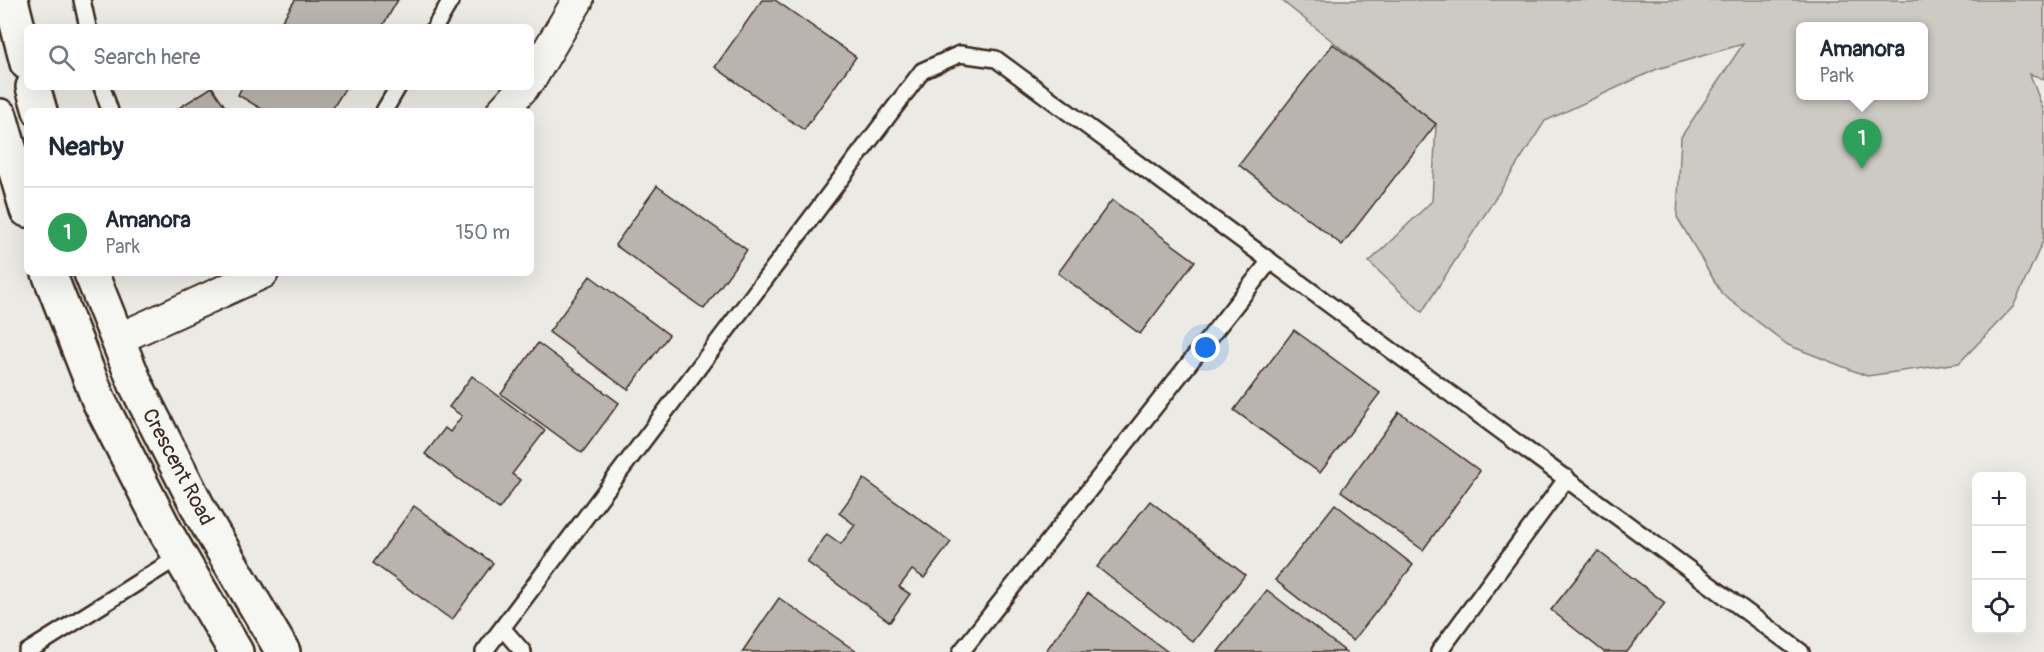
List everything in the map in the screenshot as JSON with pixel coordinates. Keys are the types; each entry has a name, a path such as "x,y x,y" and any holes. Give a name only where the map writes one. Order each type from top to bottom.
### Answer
{"main road":[{"path":"11,0 24,51"},
{"path":"34,90 38,108"},
{"path":"0,116 18,191"},
{"name":"Crescent Road","path":"50,276 99,401 180,556 236,652"},
{"name":"Crescent Road","path":"93,276 136,385 202,515 283,652"}],"street":[{"path":"534,74 578,0"},
{"path":"505,108 521,90"},
{"path":"117,339 256,276"}],"lane":[{"path":"82,0 86,24"},
{"path":"437,24 452,0"},
{"path":"484,652 922,71 960,54 996,59 1801,652"},
{"path":"103,90 109,108"},
{"path":"386,108 396,90"},
{"path":"961,652 1270,261"},
{"path":"1439,652 1567,478"},
{"path":"27,652 180,556"},
{"path":"503,629 523,652"}],"shaded area":[{"path":"1281,0 2044,0 2044,79 2030,74 2044,112 2043,241 2013,307 1959,363 1867,376 1788,345 1722,294 1677,217 1681,137 1743,44 1657,69 1545,121 1422,312 1369,262 1432,201 1436,124"}],"building":[{"path":"295,0 398,0 384,24 280,24"},
{"path":"762,0 775,0 856,57 804,130 715,67"},
{"path":"1333,44 1436,124 1342,245 1239,165"},
{"path":"207,90 214,90 226,108 179,108"},
{"path":"240,90 344,90 333,108 260,108 238,95"},
{"path":"657,186 747,250 704,309 615,245"},
{"path":"1112,200 1195,261 1140,334 1058,273"},
{"path":"590,276 669,335 628,390 549,332"},
{"path":"1294,330 1380,393 1320,473 1234,410"},
{"path":"538,343 619,403 582,453 501,394"},
{"path":"472,376 545,431 512,474 520,480 499,509 425,454 445,428 450,432 462,416 449,407"},
{"path":"1399,412 1480,471 1423,550 1341,491"},
{"path":"864,479 951,542 924,578 912,570 899,587 910,594 890,622 807,562 827,534 841,544 855,525 839,513"},
{"path":"1150,501 1245,575 1193,642 1097,567"},
{"path":"1335,504 1413,565 1353,641 1275,580"},
{"path":"414,506 493,563 452,620 373,563"},
{"path":"1598,551 1665,603 1627,652 1604,652 1551,610"},
{"path":"1267,590 1346,652 1218,652"},
{"path":"1088,593 1168,652 1045,652"},
{"path":"779,598 857,652 742,652"}],"place":[{"name":"Amanora","path":"1862,169"}]}
